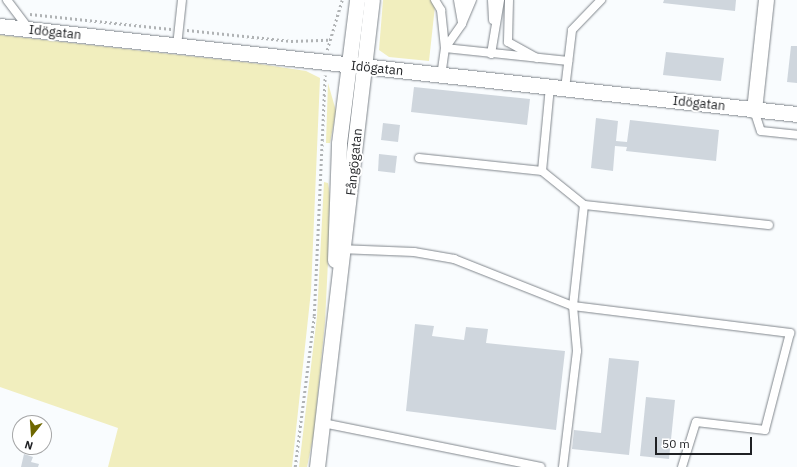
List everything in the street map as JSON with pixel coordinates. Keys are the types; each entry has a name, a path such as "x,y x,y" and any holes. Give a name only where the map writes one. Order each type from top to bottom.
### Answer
{"street":[{"name":"Fångögatan","path":"318,467 334,323 340,249 347,65 357,0"},
{"name":"Fångögatan","path":"340,249 365,67 372,0"},
{"path":"754,110 766,0"},
{"name":"Idögatan","path":"0,26 441,76 797,114"}],"lane":[{"path":"6,0 30,30"},
{"path":"177,46 182,0"},
{"path":"435,0 440,10"},
{"path":"441,0 440,10 444,48 441,76"},
{"path":"458,0 462,24"},
{"path":"462,24 465,0"},
{"path":"444,48 462,24 472,0"},
{"path":"492,0 493,33"},
{"path":"491,54 493,33 500,0"},
{"path":"509,0 508,42 540,60"},
{"path":"542,171 558,88 568,61 572,30 601,0"},
{"path":"444,48 540,60 568,61"},
{"path":"754,110 761,131 797,135"},
{"path":"419,158 542,171 584,205 768,225"},
{"path":"563,467 577,351 573,306 584,205"},
{"path":"340,249 414,252 454,259 573,306 790,333 766,430 696,422 682,467"},
{"path":"323,424 541,467"}],"path":[{"path":"295,467 314,316 328,40 342,0"},
{"path":"23,13 266,39 328,40"}],"shaded area":[{"path":"383,0 432,0 435,6 429,61 389,57 379,50"},
{"path":"0,35 260,64 306,71 320,78 311,291 292,467 108,467 118,428 0,387"},
{"path":"328,83 336,111 330,143 326,143"},
{"path":"324,182 328,183 331,201 325,322 314,433 307,467 299,467 317,316"}],"building":[{"path":"664,0 736,0 735,11 663,3"},
{"path":"791,46 797,46 797,83 787,82"},
{"path":"666,52 724,58 721,81 663,75"},
{"path":"414,87 530,99 527,125 411,112"},
{"path":"596,118 618,121 616,141 627,142 630,120 719,130 716,161 626,151 627,147 615,146 613,171 591,168"},
{"path":"383,123 400,125 398,142 381,140"},
{"path":"379,154 397,156 395,173 378,171"},
{"path":"415,324 434,326 432,336 464,340 466,327 488,329 486,343 565,351 556,430 406,411"},
{"path":"609,358 639,361 629,455 572,449 574,430 601,433"},
{"path":"646,397 675,400 669,459 640,456"},
{"path":"24,455 33,457 31,462 39,464 38,467 21,467"}]}
